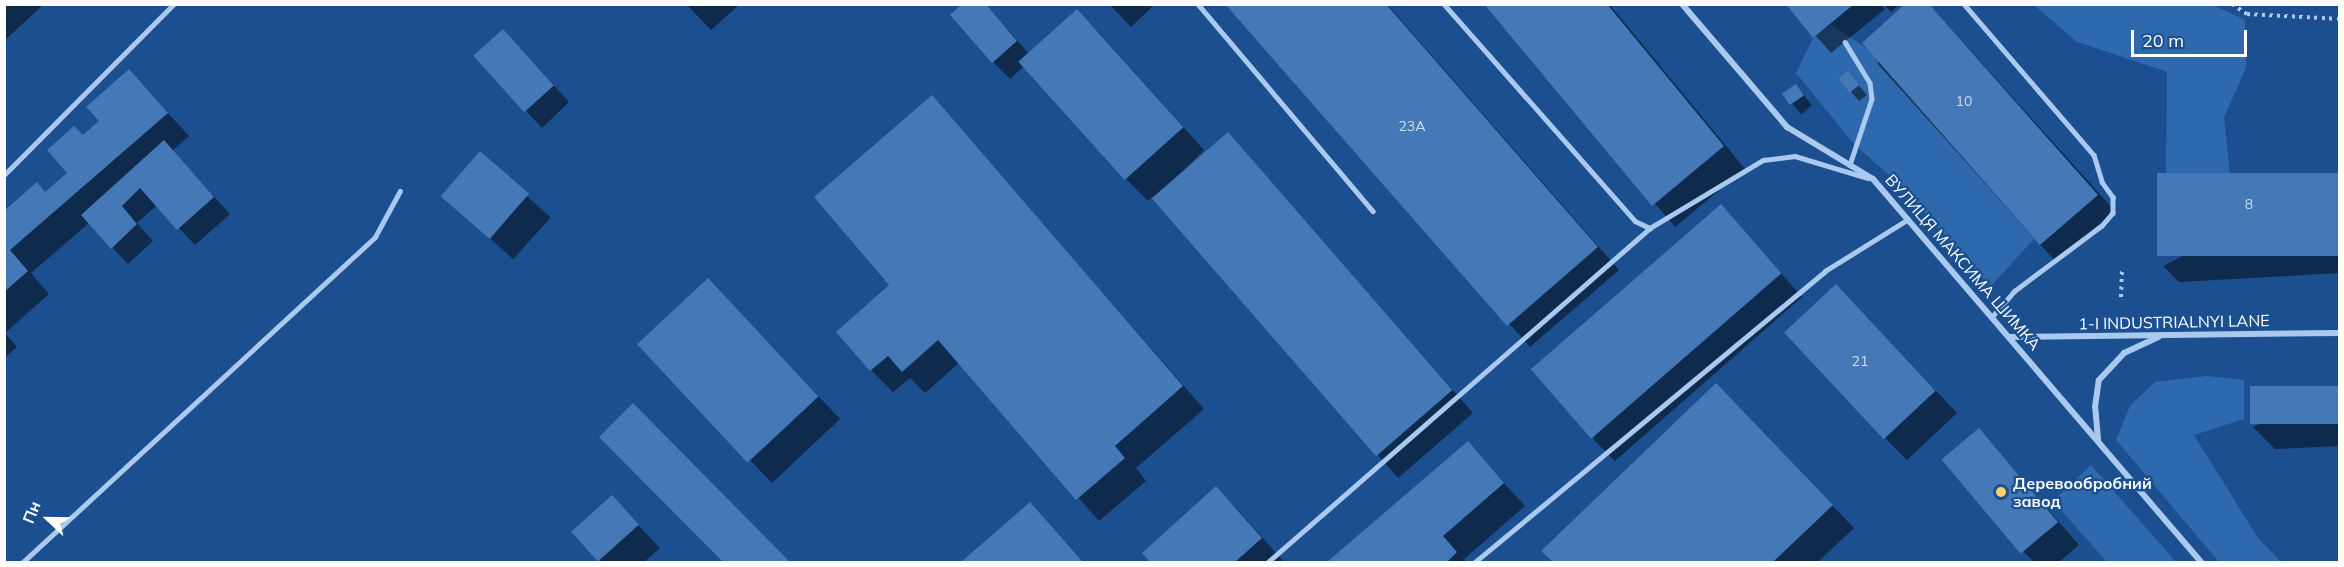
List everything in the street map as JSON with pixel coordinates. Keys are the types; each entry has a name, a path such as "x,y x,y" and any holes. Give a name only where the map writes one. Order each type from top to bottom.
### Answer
{"street":[{"name":"ВУЛИЦЯ МАКСИМА ШИМКА","path":"1682,4 1787,127 1873,179 2201,562"},
{"name":"1-I INDUSTRIALNYI LANE","path":"2009,337 2340,333"},
{"path":"2098,439 2095,407 2100,380 2124,353 2162,336"}],"lane":[{"path":"4,174 174,4"},
{"path":"1198,4 1373,211"},
{"path":"1444,4 1635,220 1650,228"},
{"path":"1964,4 2094,155 2102,182 2113,197 2113,213 2102,226 2014,291 1992,317"},
{"path":"1845,42 1870,83 1872,99 1850,165"},
{"path":"1268,562 1650,228 1763,160 1795,156 1873,179"},
{"path":"23,562 375,237 400,191"},
{"path":"1475,562 1825,271 1907,220"}],"path":[{"path":"2232,4 2247,14 2340,19"},
{"path":"2121,297 2122,267"}],"shaded area":[{"path":"2034,5 2213,5 2245,20 2246,68 2224,117 2230,175 2172,181 2166,173 2167,72 2077,42"},
{"path":"1831,24 1867,49 2034,239 1990,287 1901,186 1854,144 1796,73 1813,38"},
{"path":"2207,376 2244,380 2244,419 2194,435 2258,538 2281,562 2219,562 2116,440 2130,406 2155,382"},
{"path":"2091,465 2176,562 2107,562 2053,501"}],"building":[{"path":"962,4 986,4 1017,41 992,63 950,15"},
{"path":"1225,4 1386,4 1598,247 1507,326"},
{"path":"1484,4 1607,4 1724,146 1652,206"},
{"path":"1786,4 1854,4 1813,38"},
{"path":"1905,4 1929,4 2098,195 2040,245 1862,43"},
{"path":"1077,9 1183,127 1125,180 1018,62"},
{"path":"503,29 554,85 524,112 473,56"},
{"path":"129,69 168,113 10,250 28,271 4,292 4,211 37,182 45,192 67,173 47,150 74,126 83,135 99,121 86,107"},
{"path":"1848,71 1859,85 1850,93 1839,78"},
{"path":"1796,84 1804,96 1790,105 1782,94"},
{"path":"932,95 1183,386 1115,446 1125,458 1076,500 938,340 902,372 888,356 870,371 836,332 889,285 814,197"},
{"path":"1228,132 1452,390 1376,456 1152,198"},
{"path":"164,140 214,197 177,230 140,188 122,206 137,224 111,249 81,215"},
{"path":"480,151 529,194 490,239 441,196"},
{"path":"2157,173 2340,173 2340,256 2157,256"},
{"path":"1721,204 1781,273 1591,439 1531,369"},
{"path":"708,278 818,396 748,463 637,344"},
{"path":"1836,284 1936,391 1884,439 1784,332"},
{"path":"1716,383 1833,505 1773,562 1553,562 1541,551"},
{"path":"2250,386 2340,386 2340,424 2250,424"},
{"path":"633,403 790,562 723,562 599,437"},
{"name":"Деревообробний завод","path":"1979,428 2058,522 2021,554 1941,459"},
{"path":"1468,441 1504,483 1443,536 1457,552 1447,562 1327,562"},
{"path":"1216,486 1262,538 1235,562 1150,562 1142,553"},
{"path":"612,495 639,525 598,562 571,532"},
{"path":"1030,502 1083,562 961,562"}],"place":[{"name":"Деревообробний завод","path":"2001,492"}]}
